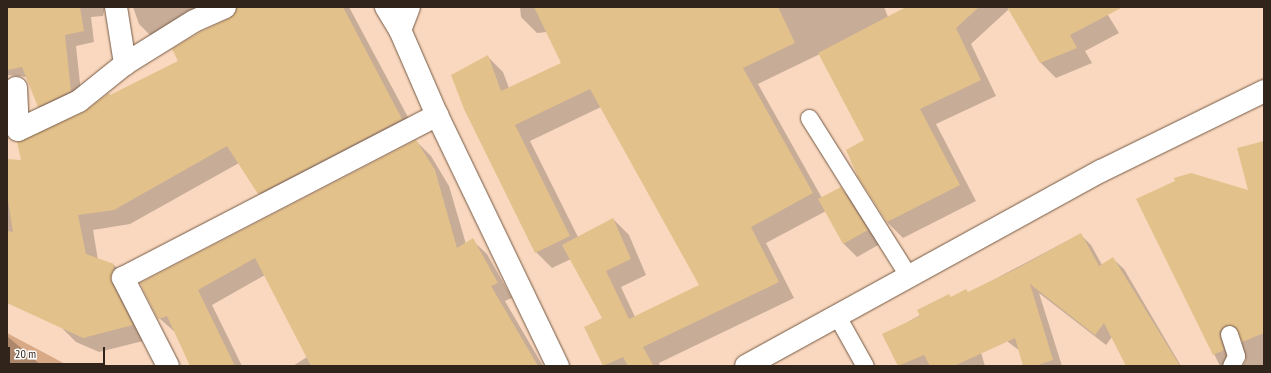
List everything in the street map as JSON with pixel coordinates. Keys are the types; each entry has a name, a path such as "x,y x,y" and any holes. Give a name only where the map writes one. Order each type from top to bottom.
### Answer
{"street":[{"path":"116,7 125,64"},
{"path":"16,88 18,130 79,101 125,64 194,21 225,7"},
{"path":"386,7 400,30 437,115 558,366"},
{"path":"400,30 409,7"},
{"path":"746,366 838,316 908,275 1101,171 1264,91"},
{"path":"168,366 123,278 437,115"}],"lane":[{"path":"809,118 908,275"},
{"path":"838,316 865,366"},
{"path":"1228,334 1236,356 1231,366"}],"shaded area":[{"path":"7,333 69,366 7,366"}],"building":[{"path":"7,7 80,7 84,31 65,35 71,91 38,107 22,67 7,70"},
{"path":"237,7 343,7 402,119 258,194 227,146 114,210 78,215 86,254 114,264 112,283 133,325 83,338 7,303 7,231 13,232 7,194 7,159 21,160 17,142 84,112 109,93 110,95 178,61 172,49 200,32 230,18"},
{"path":"534,7 778,7 795,43 743,68 813,193 751,227 779,282 643,347 653,365 650,366 628,366 623,357 603,366 584,327 602,318 562,245 613,218 631,259 606,271 629,319 699,285 590,89 515,125 570,236 535,253 464,109 451,75 488,55 501,91 561,63"},
{"path":"906,7 979,7 956,28 981,80 920,109 960,185 887,222 858,177 846,150 864,140 818,53"},
{"path":"1007,7 1123,7 1070,35 1077,48 1040,63"},
{"path":"416,140 435,170 457,248 473,238 498,283 491,286 538,366 311,366 255,258 198,290 235,366 190,366 167,316 158,319 140,283"},
{"path":"1264,141 1264,333 1242,342 1236,327 1226,325 1219,332 1224,350 1213,355 1136,199 1175,181 1174,178 1191,173 1248,190 1237,148"},
{"path":"841,187 868,230 843,244 818,199"},
{"path":"1081,233 1099,266 1113,257 1180,366 1126,366 1104,323 1095,335 1030,284 1053,360 1035,366 1023,366 1015,338 954,366 930,366 924,355 898,366 882,334 920,316 917,310 949,294 951,297 966,289 968,292 1020,267"}]}
